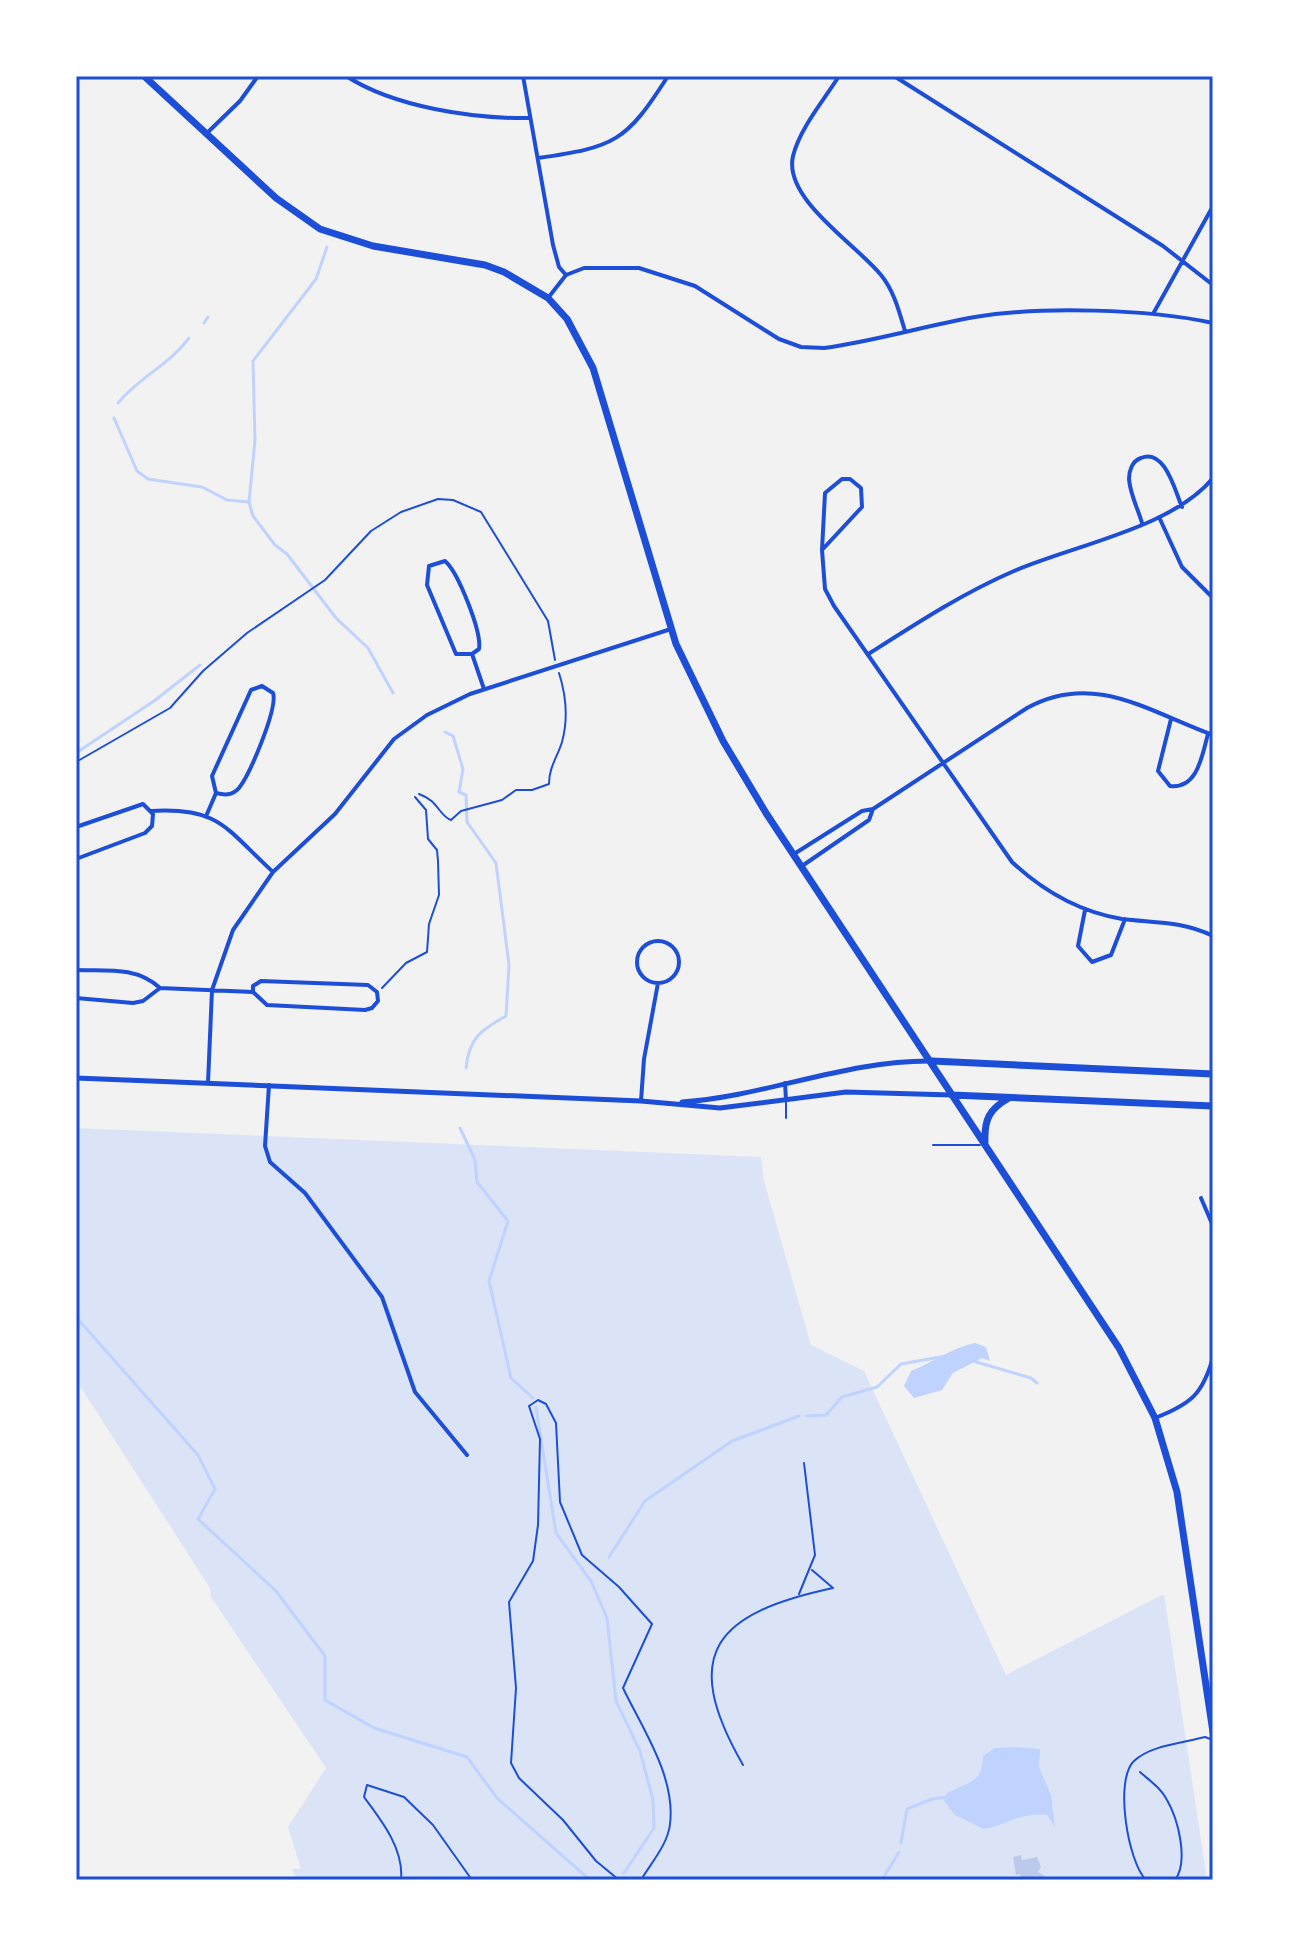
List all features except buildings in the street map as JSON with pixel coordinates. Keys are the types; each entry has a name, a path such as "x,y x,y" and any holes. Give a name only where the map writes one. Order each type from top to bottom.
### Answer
{"main road":[{"path":"144,76 276,198 320,229 373,246 485,265 504,272 548,298 580,339 593,368 671,629 723,741 1119,1348 1155,1418 1177,1492 1213,1732"},
{"path":"932,1061 1213,1074"},
{"path":"952,1095 1213,1106"},
{"path":"985,1144 986,1119 993,1108 1009,1098"}],"street":[{"path":"206,134 240,101 258,76"},
{"path":"346,76 392,99 501,119 530,118"},
{"path":"523,76 553,245 559,267 566,275"},
{"path":"538,158 596,148 625,134 641,119 668,76"},
{"path":"839,76 794,153 794,180 810,204 883,276 894,295 905,331"},
{"path":"894,76 1181,258 1213,285"},
{"path":"1153,314 1181,258 1213,206"},
{"path":"548,298 566,275 603,267 639,268 677,278 772,335 801,347 837,347 979,316 1153,314 1213,323"},
{"path":"1142,523 1129,479 1133,464 1142,457 1154,457 1163,464 1182,507"},
{"path":"870,653 950,602 1015,571 1182,507 1213,478"},
{"path":"822,550 862,507 863,492 850,479 837,480 825,493 822,550 825,589 1012,862 1039,885 1085,910 1125,919 1177,922 1213,936"},
{"path":"1159,517 1182,567 1213,598"},
{"path":"445,561 456,576 480,638 479,649 472,654 460,657 448,642 427,585 426,573 432,563 445,561"},
{"path":"208,1083 212,990 233,930 273,872 335,814 394,739 427,715 484,689 671,629"},
{"path":"472,654 484,689"},
{"path":"207,814 216,793 212,776 246,699 255,687 266,688 273,693 275,705 238,789 225,796 216,793"},
{"path":"794,854 862,811 873,809 1044,698 1075,691 1111,696 1211,734 1190,781 1183,786 1170,786 1158,771 1171,719"},
{"path":"76,827 143,804 151,811 207,814 273,872"},
{"path":"802,866 869,820 873,809"},
{"path":"76,859 149,830 151,811"},
{"path":"834,828 841,839"},
{"path":"1085,910 1078,946 1092,962 1111,955 1125,919"},
{"path":"662,941 678,953 679,967 671,979 658,983 640,973 637,960 648,943 662,941"},
{"path":"76,970 133,972 147,976 160,988"},
{"path":"267,981 357,983 376,991 376,1005 365,1010 267,1005 261,1003 253,992 256,983 267,981"},
{"path":"641,1101 644,1059 658,983"},
{"path":"76,998 133,1003 143,1001 160,988 253,992"},
{"path":"669,1103 710,1100 880,1063 932,1061"},
{"path":"76,1078 641,1101 720,1108 846,1092 952,1095"},
{"path":"785,1083 786,1100"},
{"path":"269,1085 265,1146 270,1162 305,1193 382,1297 415,1392 467,1455"},
{"path":"1201,1198 1213,1226"},
{"path":"1155,1418 1194,1398 1205,1383 1213,1357"}],"lane":[{"path":"786,1100 786,1118"},
{"path":"933,1145 985,1144"},
{"path":"798,1595 812,1570 815,1555 804,1463"},
{"path":"743,1765 714,1699 710,1678 712,1659 723,1636 735,1625 798,1595 833,1588 812,1570"},
{"path":"1146,1880 1133,1855 1125,1810 1127,1770 1136,1759 1156,1749 1205,1737 1213,1740"},
{"path":"1140,1772 1160,1789 1172,1813 1182,1860 1180,1873 1175,1880"}],"path":[{"path":"76,762 170,708 203,671 236,642 325,580 371,531 422,503 453,500 481,512 536,596 548,621 565,690 562,742 549,768 549,784 532,790 516,790 502,800 461,811 451,820 445,818 432,799 419,794"},
{"path":"376,991 388,985 406,963 427,952 429,924 439,895 437,850 428,839 426,810 415,797"},
{"path":"619,1880 596,1861 563,1820 519,1778 511,1763 516,1688 509,1602 533,1561 540,1439 529,1406 538,1400 546,1404 556,1423 560,1502 582,1555 619,1587 652,1624 623,1688 659,1760 671,1823 666,1839 641,1880"},
{"path":"401,1880 403,1866 389,1832 364,1797 367,1785 404,1797 433,1825 472,1880"}],"shaded area":[{"path":"76,1128 761,1157 764,1181 811,1345 864,1371 1006,1675 1164,1594 1207,1880 297,1880 292,1869 301,1869 288,1827 326,1768 211,1597 210,1588 76,1380"}],"water":[{"path":"975,1343 986,1347 990,1361 982,1358 953,1373 942,1390 914,1398 904,1386 911,1371"},
{"path":"995,1748 1040,1749 1039,1767 1051,1795 1055,1827 1047,1815 1022,1817 984,1829 955,1815 944,1801 946,1794 977,1777 983,1756"}],"waterway":[{"path":"327,247 316,279 253,361 255,440 249,502 253,516 275,545 287,554 336,618 368,648 393,693"},
{"path":"204,323 208,317"},
{"path":"118,403 189,338"},
{"path":"114,418 137,471 148,479 202,487 227,500 249,502"},
{"path":"76,753 154,701 200,665"},
{"path":"445,732 453,736 463,769 459,792 466,795 467,822 496,863 509,965 506,1016 473,1042 466,1068"},
{"path":"460,1128 475,1160 477,1182 508,1221 489,1281 511,1378 533,1398"},
{"path":"76,1317 198,1455 215,1489 198,1519 276,1591 325,1656 325,1700 374,1728 467,1757 497,1798 590,1880"},
{"path":"807,1416 826,1415 842,1397 877,1387 901,1364 946,1356"},
{"path":"973,1361 1031,1378 1037,1383"},
{"path":"536,1407 556,1533 591,1581 607,1618 616,1701 640,1751 653,1800 654,1828 624,1873"},
{"path":"609,1557 645,1501 732,1441 799,1416"},
{"path":"901,1843 907,1809 932,1799 948,1797"},
{"path":"882,1880 899,1852"}]}
